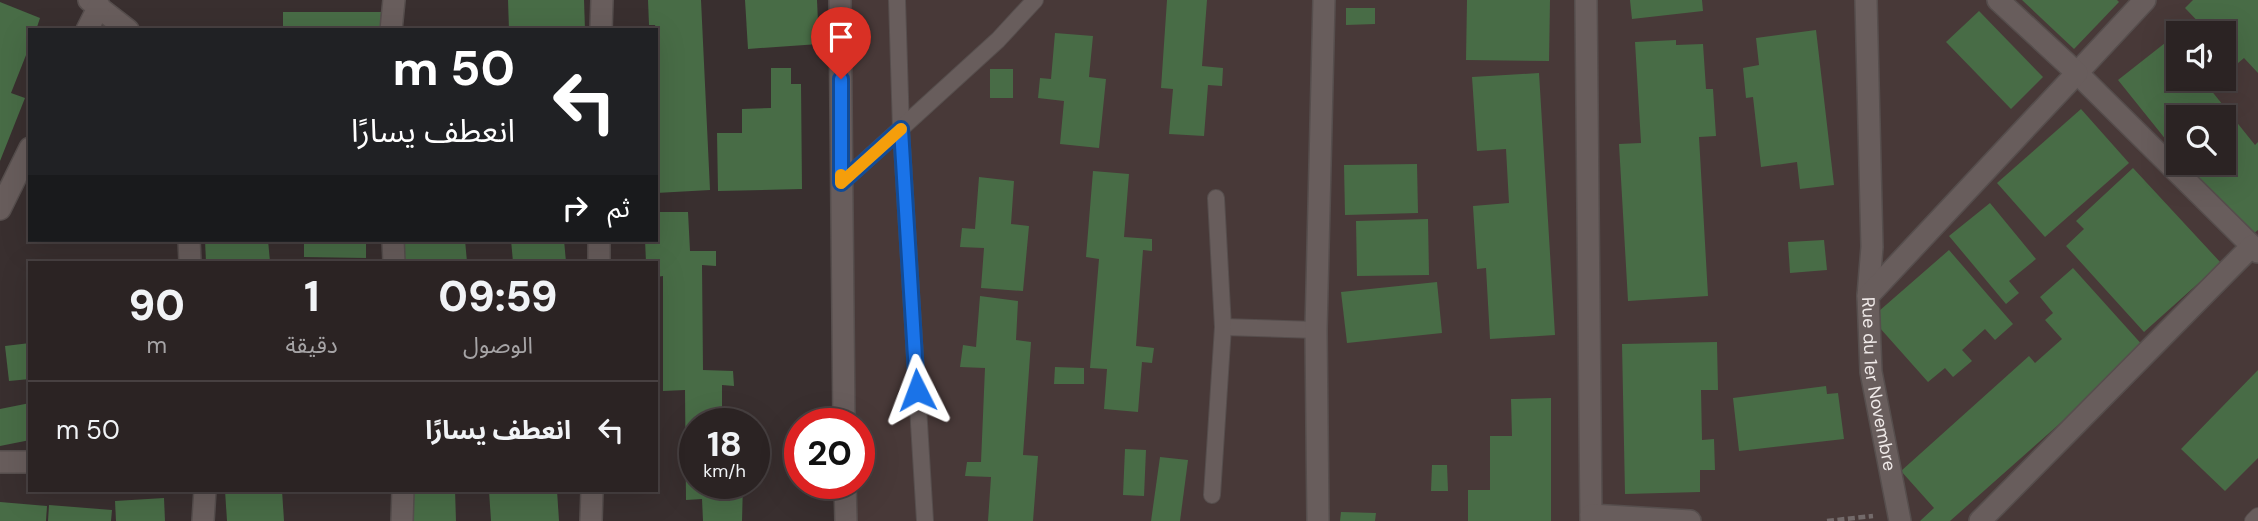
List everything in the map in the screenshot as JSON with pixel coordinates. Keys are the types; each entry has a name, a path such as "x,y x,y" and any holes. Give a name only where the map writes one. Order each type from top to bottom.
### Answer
{"street":[{"path":"391,28 394,0"},
{"path":"601,28 602,0"},
{"path":"840,0 845,408"},
{"path":"1318,521 1316,330 1324,0"},
{"path":"1586,0 1591,518 1690,521"},
{"name":"Rue du 1er Novembre","path":"1866,0 1872,247 1868,296 1871,372 1899,517"},
{"path":"1980,521 2255,249 1998,0"},
{"path":"1868,296 2145,0"},
{"path":"88,28 94,3 125,28"},
{"path":"0,209 28,152"},
{"path":"189,242 190,261"},
{"path":"393,242 394,261"},
{"path":"599,242 599,261"},
{"path":"0,462 28,462"},
{"path":"203,521 205,492"},
{"path":"402,521 403,492"},
{"path":"591,521 592,492"},
{"path":"845,499 846,521"}],"lane":[{"path":"897,0 901,129 925,521"},
{"path":"841,183 998,40 1035,0"},
{"path":"1212,495 1223,327 1216,198"},
{"path":"1223,327 1316,330"},
{"path":"2253,521 2258,516"}],"path":[{"path":"1827,521 1899,517"}],"shaded area":[{"path":"832,0 2258,0 2258,521 837,521 837,499 875,499 875,408 836,408"}],"building":[{"path":"508,0 584,0 585,28 509,28"},
{"path":"648,0 701,0 710,190 658,193 658,28 649,25"},
{"path":"745,0 817,0 819,44 748,49"},
{"path":"1167,0 1207,0 1202,66 1223,68 1222,86 1208,85 1204,136 1169,134 1173,89 1161,88"},
{"path":"1467,0 1550,0 1549,61 1466,60"},
{"path":"1630,0 1702,0 1703,11 1632,19"},
{"path":"2022,0 2117,0 2119,2 2074,49"},
{"path":"2193,0 2258,0 2258,73 2244,58 2238,63 2236,61 2236,21 2197,21 2185,8"},
{"path":"0,2 40,18 37,28 28,28 28,50 11,93 25,98 0,161"},
{"path":"1346,8 1375,8 1375,24 1346,25"},
{"path":"1979,11 2043,77 2011,109 1946,42"},
{"path":"283,12 381,12 380,28 283,28"},
{"path":"458,26 458,28 415,28"},
{"path":"1816,30 1834,185 1800,189 1797,162 1761,167 1753,97 1746,98 1743,68 1759,65 1756,38"},
{"path":"1055,33 1093,36 1089,77 1106,79 1099,148 1060,144 1064,101 1038,98 1040,78 1051,79"},
{"path":"1676,40 1676,45 1703,44 1706,89 1713,89 1716,136 1699,137 1708,296 1628,301 1619,144 1641,143 1635,42"},
{"path":"2166,42 2166,91 2212,91 2223,105 2166,105 2166,140 2118,80"},
{"path":"771,68 791,68 791,84 801,84 802,189 718,191 717,133 742,133 742,109 771,108"},
{"path":"990,69 1013,69 1013,98 990,98"},
{"path":"1539,73 1555,335 1490,339 1486,268 1477,269 1473,206 1509,203 1506,149 1477,151 1472,77"},
{"path":"2081,109 2129,163 2045,237 1997,183"},
{"path":"2236,121 2255,145 2258,142 2258,230 2248,238 2194,175 2236,175"},
{"path":"1417,164 1418,213 1345,215 1344,165"},
{"path":"2133,168 2221,263 2144,332 2066,246 2084,229 2076,221"},
{"path":"1093,171 1129,174 1124,237 1152,239 1152,251 1143,250 1136,346 1154,348 1152,363 1142,362 1138,412 1104,409 1107,369 1090,368 1099,259 1086,257"},
{"path":"979,177 1014,181 1011,224 1029,226 1023,291 981,288 984,248 960,247 962,228 975,229"},
{"path":"1990,203 2036,259 2009,281 2019,293 2006,304 1949,236"},
{"path":"658,212 688,212 690,251 716,251 716,266 702,265 703,370 733,371 734,386 722,385 722,408 685,408 685,390 663,391 663,276 658,277 658,261 646,261 645,242 658,242"},
{"path":"1428,219 1429,275 1357,276 1356,221"},
{"path":"1824,240 1827,270 1790,273 1788,242"},
{"path":"205,242 268,242 270,261 206,261"},
{"path":"304,242 366,242 366,258 304,257"},
{"path":"402,242 465,242 467,261 405,261"},
{"path":"511,242 564,242 566,261 513,261"},
{"path":"1949,250 2013,324 1995,340 1985,329 1962,350 1972,361 1953,377 1945,368 1928,382 1871,318"},
{"path":"2073,268 2145,348 1950,521 1920,521 1934,508 1901,471 2029,356 2035,363 2062,339 2045,320 2053,313 2040,297"},
{"path":"1437,282 1442,333 1347,343 1341,292"},
{"path":"980,296 1018,301 1016,340 1031,342 1023,455 1038,456 1033,521 988,521 991,477 965,476 967,462 981,462 985,368 960,367 963,345 976,347"},
{"path":"1717,342 1718,390 1701,390 1702,440 1714,439 1715,470 1700,470 1700,492 1625,494 1622,344"},
{"path":"28,343 28,379 9,381 5,346"},
{"path":"1055,367 1084,368 1084,384 1054,384"},
{"path":"2258,370 2258,458 2225,491 2181,449"},
{"path":"1826,386 1827,394 1838,393 1844,439 1739,451 1733,398"},
{"path":"1551,398 1551,521 1468,521 1468,490 1490,490 1490,436 1512,436 1511,399"},
{"path":"28,403 28,440 0,446 0,409"},
{"path":"1125,449 1146,450 1144,496 1123,495"},
{"path":"1160,457 1188,460 1180,521 1151,521"},
{"path":"1432,465 1447,465 1448,491 1431,491"},
{"path":"225,492 282,492 284,521 227,521"},
{"path":"408,492 455,492 456,521 409,521"},
{"path":"489,492 557,492 559,521 491,521"},
{"path":"164,498 165,521 116,521 115,501"},
{"path":"702,499 743,499 742,521 703,521"},
{"path":"0,502 47,506 46,521 0,521"},
{"path":"49,505 112,510 111,521 48,521"},
{"path":"1341,512 1376,513 1375,521 1340,521"}],"slow traffic":[{"path":"841,175 841,183 901,129"}],"route":[{"path":"841,79 841,183 901,129 917,390"}]}
